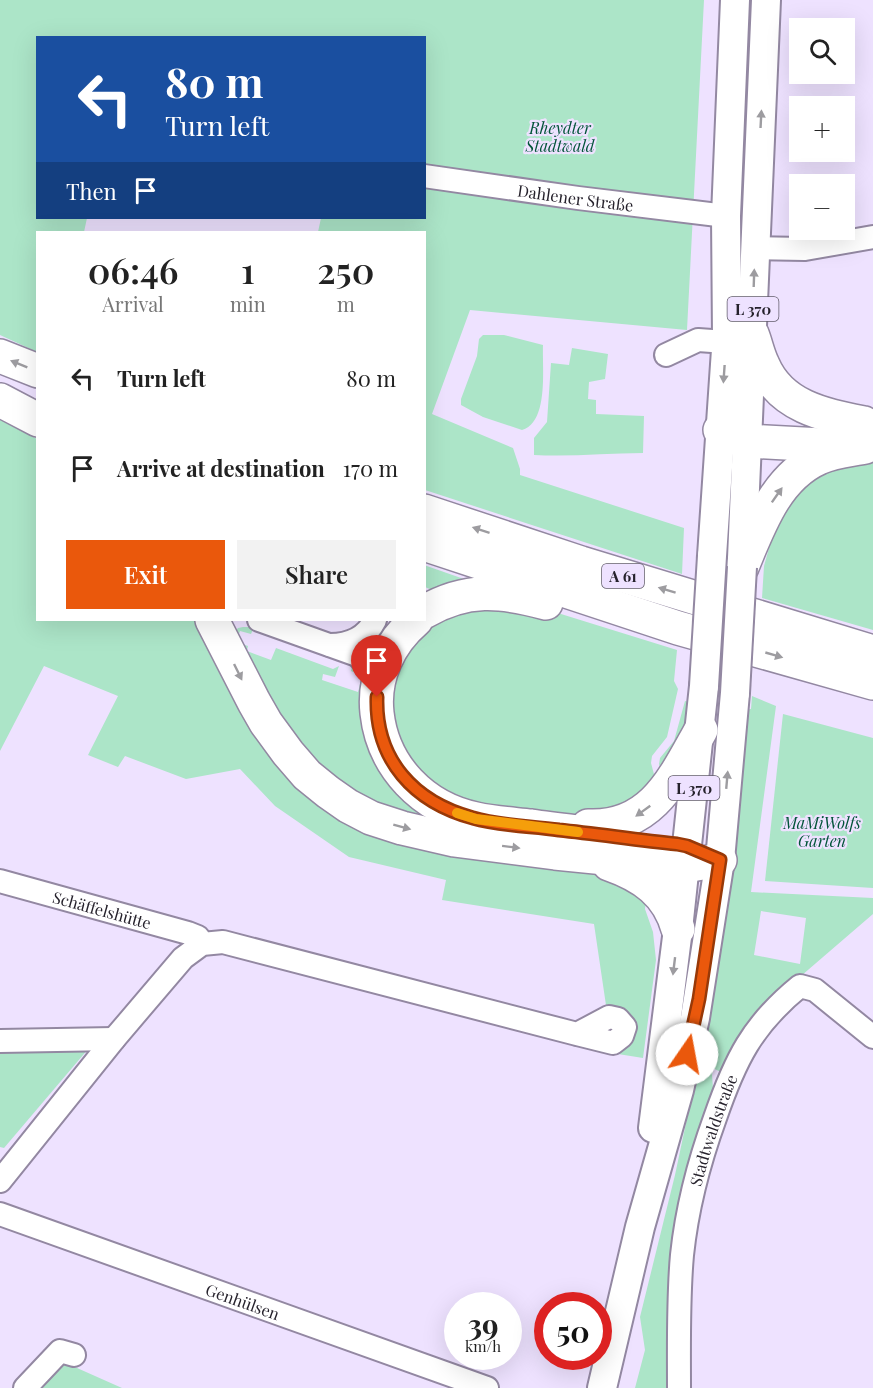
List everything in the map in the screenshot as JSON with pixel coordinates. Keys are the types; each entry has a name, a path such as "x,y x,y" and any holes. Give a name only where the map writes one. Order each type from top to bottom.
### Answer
{"highway":[{"path":"739,338 786,396 809,410 869,435"},
{"path":"0,356 36,370"},
{"path":"0,388 36,402"},
{"path":"0,400 36,419"},
{"path":"739,431 869,435"},
{"path":"742,567 768,508 793,476 809,463 869,435"},
{"name":"A 61","path":"426,512 581,563 873,652"},
{"name":"A 61","path":"426,545 678,628 873,683"},
{"path":"431,602 477,593 512,595 606,619 678,628"},
{"path":"415,621 398,638 384,663 380,676 377,709 384,743 400,773 411,785 443,807 476,819 720,860"},
{"path":"220,623 254,702 266,723 307,775 348,806 371,818 439,837 555,853 607,864 639,877 665,899 678,929"},
{"path":"823,638 873,645"},
{"path":"505,823 598,826 632,818 649,807 664,790 677,772 700,730"},
{"path":"555,853 686,856"}],"main road":[{"name":"L 370","path":"602,1388 640,1227 679,1090 695,1018 720,860 735,693 742,567 739,338 726,216 735,0"},
{"name":"L 370","path":"739,338 755,248 766,0"},
{"name":"L 370","path":"640,1227 678,929 700,730 712,556 739,431"}],"street":[{"name":"Dahlener Straße","path":"426,176 611,203 726,216"},
{"path":"755,248 815,248 873,237"},
{"path":"666,355 698,340 739,338"},
{"path":"263,621 357,655 380,676"},
{"path":"329,645 342,645 356,640 371,628 374,621"},
{"name":"Schäffelshütte","path":"0,881 188,933 198,937 202,944"},
{"path":"3,1171 183,958 202,944 222,942 578,1034"},
{"name":"Stadtwaldstraße","path":"679,1388 682,1255 690,1206 702,1155 729,1077 737,1062 765,1019 800,986 815,990 873,1037"},
{"path":"0,1041 114,1039"},
{"name":"Genhülsen","path":"0,1214 488,1388"},
{"path":"25,1388 60,1351 74,1355"}],"green space":[{"name":"Rheydter Stadtwald","path":"0,0 704,0 687,330 470,310 432,414 513,448 520,475 684,528 682,574 426,490 426,231 318,231 321,219 426,219 426,36 36,36 36,219 87,219 84,231 36,231 36,352 0,335"},
{"path":"483,335 504,335 543,345 540,406 537,417 531,425 522,430 483,417 461,405 461,399 477,356 479,339"},
{"path":"572,348 608,354 605,379 589,382 588,399 596,400 596,414 644,416 643,453 534,455 534,438 547,422 551,363 569,365"},
{"path":"0,418 36,438 36,621 197,621 299,786 589,868 647,892 645,909 653,932 656,960 643,1058 618,1054 628,1033 607,1012 594,924 442,900 446,880 349,857 275,806 240,769 186,779 125,756 118,767 88,755 118,696 44,666 0,751"},
{"path":"873,458 873,630 762,598 764,566 774,530 785,505 814,470"},
{"path":"426,566 481,585 432,590 426,587"},
{"path":"532,605 677,650 674,681 678,689 667,737 652,756 651,763 655,778 651,786 595,822 464,801 421,778 392,736 392,678 421,630 453,612"},
{"path":"254,627 251,634 240,631 236,642 232,635 238,628"},
{"path":"236,642 248,646 247,651 271,660 276,648 333,669 339,666 335,677 323,674 322,680 358,692 362,676 351,671 352,665 360,670 438,811 426,828 318,779"},
{"path":"752,696 776,706 751,892 873,898 873,914 794,982 724,1074 713,1068 714,1102 674,1388 635,1388 645,1350 640,1317 675,1175 717,977 728,889 744,710 751,709","holes":["761,911 806,918 800,964 754,955"]},
{"path":"685,701 689,702 685,727 662,776 660,758 674,741"},
{"name":"MaMiWolfs Garten","path":"783,714 873,738 873,888 765,881"},
{"path":"89,1048 4,1148 0,1147 0,1051"},
{"path":"59,1360 122,1388 31,1388"}],"slow traffic":[{"path":"457,813 476,819 578,832"}],"route":[{"path":"377,697 379,726 384,743 400,773 426,797 443,807 476,819 677,844 720,860 699,999 687,1054"}]}
